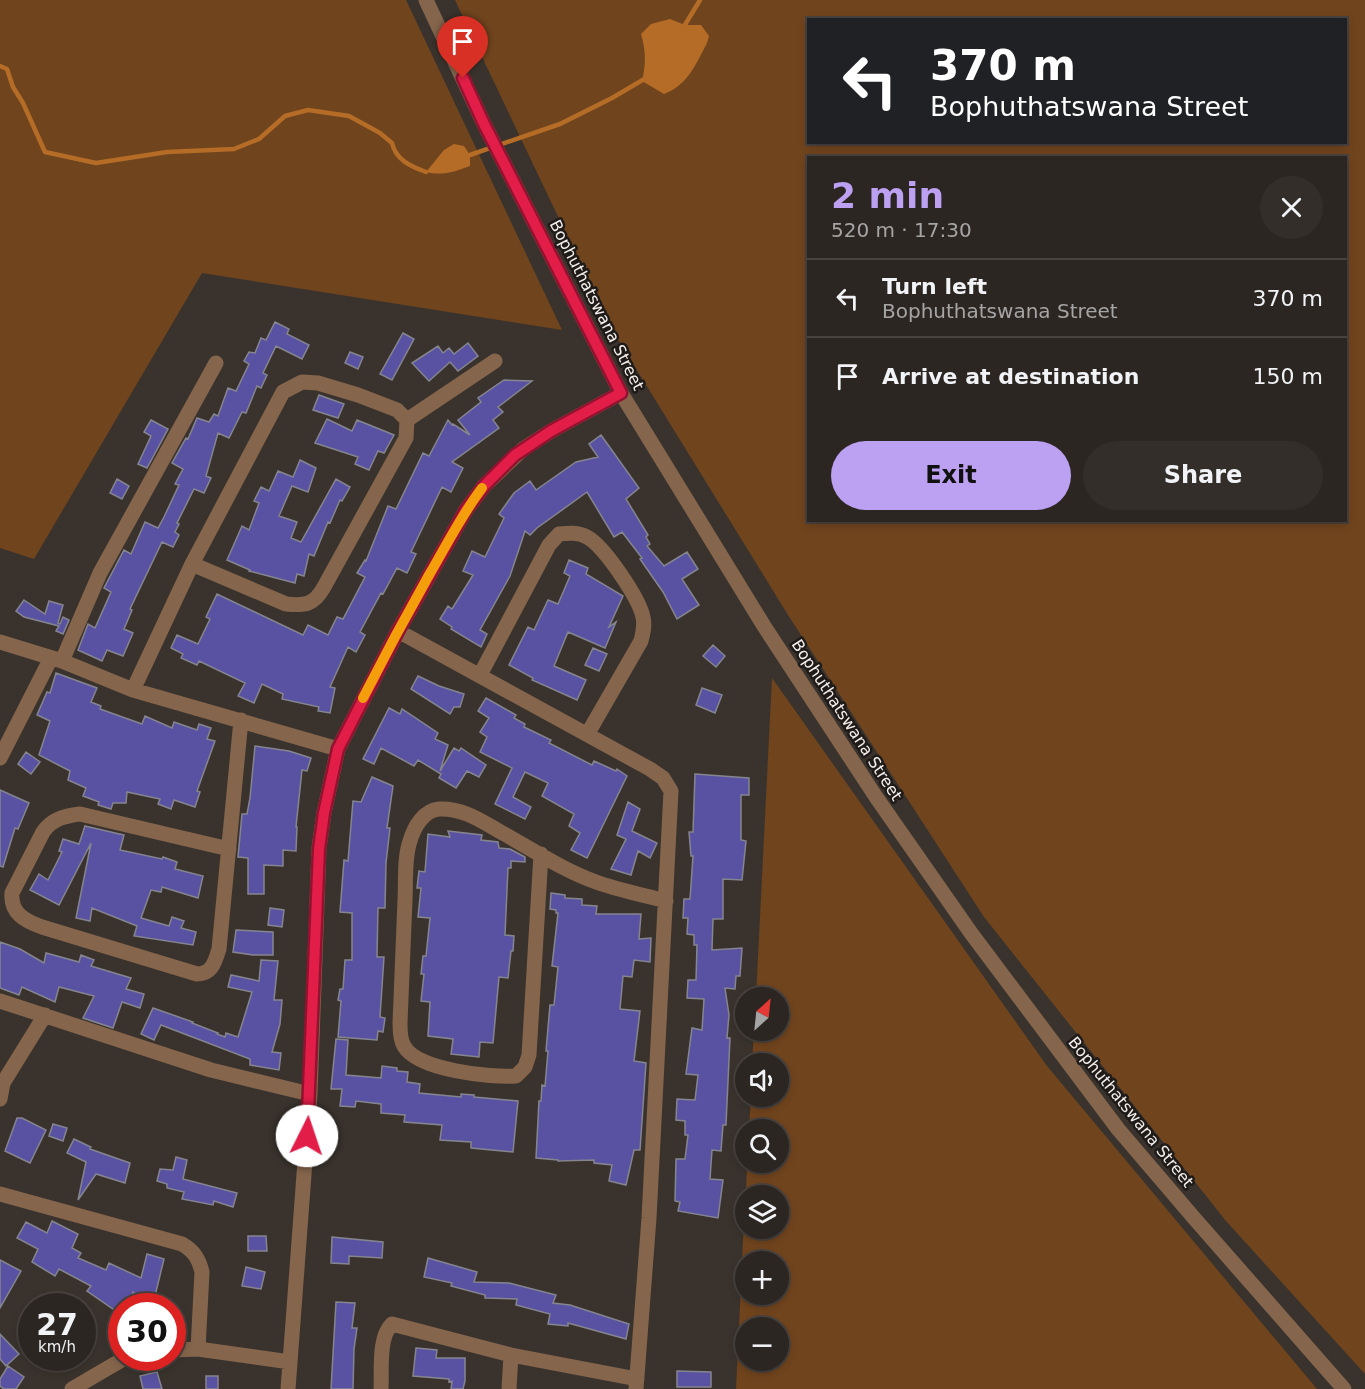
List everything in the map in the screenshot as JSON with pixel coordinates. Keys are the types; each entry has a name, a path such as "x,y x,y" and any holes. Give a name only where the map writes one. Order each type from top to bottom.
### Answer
{"street":[{"name":"Bophuthatswana Street","path":"426,0 484,124 621,393 764,626 902,836 970,933 1118,1129 1344,1389"},
{"path":"407,420 495,361"},
{"path":"0,758 57,660 99,573 216,363"},
{"path":"133,690 192,564 283,392 302,382 318,383 397,410 407,420 406,438 324,587 313,602 302,606 286,604 192,564"},
{"path":"288,1389 310,1094 319,849 324,813 338,749 398,631 466,510 484,486 515,455 534,441 621,393"},
{"path":"480,675 549,545 559,534 572,532 585,536 595,542 624,580 639,605 644,627 641,641 588,733"},
{"path":"381,1389 383,1340 392,1324 636,1384 649,1206 672,795 668,784 650,769 398,631"},
{"path":"0,642 57,660 133,690 338,749"},
{"path":"229,849 80,814 66,816 48,825 43,832 12,893 12,904 23,919 42,927 197,974 205,974 215,962 219,950 229,849 241,720"},
{"path":"541,854 529,1055 525,1067 516,1076 502,1077 446,1069 414,1057 402,1045 400,1023 408,848 420,820 428,813 437,809 453,810 475,818 595,882 666,901"},
{"path":"0,1001 211,1070 310,1094"},
{"path":"0,1099 2,1083 45,1015"},
{"path":"0,1194 182,1244 188,1248 199,1260 202,1272 198,1349"},
{"path":"186,1349 198,1349 290,1362"},
{"path":"509,1389 511,1355"},
{"path":"72,1389 108,1368"}],"shaded area":[{"path":"0,0 406,0 562,330 202,273 34,559 0,548"},
{"path":"455,0 1365,0 1365,1374 1226,1221 984,917 788,615 611,328"},
{"path":"670,19 685,25 701,25 709,36 699,59 685,80 664,94 642,81 645,58 641,34 651,24"},
{"path":"454,144 464,146 470,155 470,166 448,173 426,172 444,150"},
{"path":"772,678 1047,1066 1317,1389 736,1389 737,1371 789,1371 789,1317 739,1317 740,1305 789,1305 789,1251 743,1251 743,1239 789,1239 789,1185 746,1185 747,1173 789,1173 789,1119 750,1119 750,1107 789,1107 789,1053 753,1053 753,1041 789,1041 789,987 757,987"}],"building":[{"path":"275,322 289,329 287,334 309,345 302,359 276,346 263,373 267,375 261,388 257,386 246,413 242,412 229,438 218,433 206,476 211,478 204,493 194,489 177,523 179,524 175,532 179,535 173,547 162,542 130,609 132,610 124,629 133,633 123,656 107,650 102,661 78,650 88,624 95,628 111,592 104,588 124,550 131,554 145,522 158,528 164,517 179,485 175,484 183,469 172,463 186,438 188,439 197,418 209,422 214,414 218,416 228,388 236,391 249,364 244,361 249,352 255,353 261,338 266,340"},
{"path":"403,333 414,339 392,380 380,374"},
{"path":"468,343 478,356 458,371 450,362 429,381 412,363 438,346 443,353 449,348 454,354"},
{"path":"350,352 363,357 358,369 345,363"},
{"path":"504,380 532,381 498,407 503,412 493,420 499,428 452,462 463,468 451,492 442,487 411,552 416,554 407,573 397,568 360,632 365,635 356,652 348,647 330,687 335,688 330,713 318,711 319,707 282,699 283,694 262,684 254,703 238,696 245,683 199,661 197,665 181,658 183,654 171,648 177,635 198,644 210,619 206,617 217,594 303,635 308,625 328,635 337,617 343,619 365,577 357,573 366,561 388,506 396,509 423,453 429,456 448,420 452,425 470,435 458,420 481,402 478,398"},
{"path":"319,395 344,404 338,418 313,410"},
{"path":"327,419 352,431 357,420 394,435 384,453 378,451 369,470 355,464 358,457 315,443"},
{"path":"151,420 168,429 147,468 138,464 151,436 144,432"},
{"path":"601,435 639,488 626,499 648,535 646,537 650,544 647,546 664,566 687,552 698,569 682,579 699,605 677,619 663,592 640,559 642,558 622,532 614,537 587,492 530,535 525,531 510,576 480,630 487,634 481,647 451,629 452,627 440,619 448,606 452,609 473,575 463,571 472,551 485,557 504,518 499,514 514,493 530,481 536,490 576,462 598,457 589,444"},
{"path":"300,460 316,468 308,492 292,486 279,516 297,522 291,538 301,542 336,479 350,487 342,501 340,500 330,523 328,522 314,556 309,554 304,576 297,574 295,583 249,571 227,560 242,526 249,530 259,503 254,501 261,487 269,491 278,471 293,477"},
{"path":"117,479 129,486 122,499 110,493"},
{"path":"569,560 588,568 586,574 623,596 609,627 616,622 605,648 568,632 554,666 586,680 577,700 532,680 533,678 509,665 528,627 534,630 548,600 558,604 570,576 564,573"},
{"path":"24,600 45,614 49,601 63,605 58,623 60,624 63,617 69,620 63,634 56,631 59,626 24,617 16,611"},
{"path":"713,645 725,656 716,667 703,656"},
{"path":"593,648 607,654 599,671 585,665"},
{"path":"56,673 97,688 91,702 101,706 100,709 142,724 145,716 172,728 174,722 197,730 199,724 211,728 207,739 215,741 197,791 200,792 195,807 174,800 171,809 158,804 160,799 127,792 126,803 113,803 111,809 98,805 99,802 83,796 86,788 68,780 70,771 39,755 50,721 37,715 47,692 50,693"},
{"path":"418,676 464,694 460,707 454,707 450,714 411,689"},
{"path":"702,688 722,695 715,713 696,705"},
{"path":"486,698 516,715 514,718 525,724 524,727 551,740 549,743 592,765 594,761 616,771 617,769 627,776 587,858 571,850 580,833 569,826 574,814 542,796 548,783 525,772 513,797 531,807 525,819 495,804 512,768 480,752 487,737 480,732 489,718 478,711"},
{"path":"389,708 400,714 402,709 438,733 435,739 448,745 440,771 454,748 459,751 461,748 486,765 479,777 467,771 456,788 439,778 441,774 418,760 414,766 381,748 374,764 363,759"},
{"path":"255,746 289,751 311,758 307,771 302,770 296,851 283,850 283,866 264,865 264,894 248,894 248,858 238,857 242,814 247,814 250,798"},
{"path":"26,752 40,762 31,774 18,764"},
{"path":"695,774 749,778 749,795 741,795 741,840 746,841 742,880 723,879 723,919 713,919 712,950 742,948 740,976 736,976 735,989 725,988 729,1015 727,1038 730,1038 726,1125 723,1125 721,1151 712,1150 710,1179 723,1180 718,1218 678,1211 680,1202 675,1201 676,1159 685,1159 688,1135 685,1135 685,1121 676,1120 677,1099 695,1100 698,1075 686,1074 692,1028 702,1030 704,999 687,998 688,980 696,980 697,945 694,945 694,935 687,934 688,918 683,918 684,899 690,899 693,856 691,856 689,832 693,832"},
{"path":"372,777 393,786 387,828 390,828 386,863 385,908 378,908 377,957 384,957 380,1017 385,1018 383,1032 378,1031 377,1040 338,1037 341,1001 338,1000 340,989 343,989 345,960 352,960 352,913 340,912 344,860 348,861 353,801 361,802"},
{"path":"0,790 29,803 18,829 15,828 3,867 0,866"},
{"path":"628,802 640,809 632,831 657,843 650,858 638,851 631,875 611,869 626,839 617,835"},
{"path":"85,826 124,835 120,850 162,859 163,857 177,862 175,869 203,876 198,898 162,887 161,892 151,890 141,918 169,926 172,917 184,921 181,928 196,932 193,945 134,936 137,926 92,908 90,921 76,918 91,843 59,905 30,890 39,874 48,880 62,852 59,851 63,839 79,844"},
{"path":"448,831 482,835 481,840 498,842 499,848 510,849 525,857 525,862 511,861 511,868 508,868 505,935 514,936 513,951 511,951 508,978 499,977 493,1043 480,1042 479,1057 451,1054 453,1039 428,1036 430,1002 421,1001 424,974 421,974 423,956 426,956 430,918 418,917 421,888 417,888 419,871 425,872 428,834 450,837"},
{"path":"551,893 565,895 565,898 582,899 582,905 597,906 596,914 641,914 639,939 651,938 650,962 634,960 632,977 623,976 620,1009 640,1011 634,1061 646,1063 640,1150 634,1150 626,1185 609,1181 612,1165 594,1163 594,1160 558,1161 536,1158 539,1101 541,1101 542,1085 545,1086 550,1005 554,1005 558,967 552,966 558,913 550,909"},
{"path":"270,908 284,910 282,927 268,925"},
{"path":"236,930 273,932 273,955 233,952"},
{"path":"0,942 20,949 44,963 46,953 79,962 81,955 94,960 91,966 131,978 126,989 144,994 140,1008 122,1002 113,1028 83,1018 94,996 59,987 55,1002 22,987 19,995 0,988"},
{"path":"261,960 278,961 274,1000 282,1000 280,1024 272,1052 281,1053 279,1070 250,1065 250,1059 161,1025 154,1040 141,1034 153,1008 193,1022 225,1037 226,1033 238,1037 252,992 228,987 231,975 259,981"},
{"path":"336,1039 348,1040 346,1075 381,1078 382,1066 397,1068 397,1071 408,1072 407,1082 420,1084 419,1093 461,1097 461,1094 474,1095 474,1097 518,1101 513,1152 471,1148 471,1142 440,1140 442,1125 404,1122 405,1115 381,1113 381,1104 356,1101 355,1107 340,1106 342,1089 331,1089"},
{"path":"17,1118 22,1118 46,1130 30,1163 5,1151"},
{"path":"53,1124 67,1128 63,1141 49,1136"},
{"path":"74,1139 91,1147 90,1149 130,1163 125,1183 96,1174 78,1200 86,1162 67,1153"},
{"path":"176,1157 187,1160 183,1179 237,1193 233,1207 214,1201 213,1205 182,1199 184,1192 167,1188 167,1184 157,1181 160,1169 173,1170"},
{"path":"52,1221 78,1234 72,1248 81,1253 78,1258 106,1270 109,1263 141,1278 147,1254 164,1259 156,1293 108,1293 108,1306 96,1297 96,1293 87,1291 91,1286 59,1269 55,1276 32,1262 38,1249 17,1238 26,1222 47,1233"},
{"path":"248,1236 266,1236 267,1251 248,1251"},
{"path":"332,1237 383,1242 382,1258 349,1256 349,1264 331,1263"},
{"path":"428,1258 477,1272 474,1282 509,1283 556,1295 553,1303 570,1305 629,1324 626,1339 568,1323 568,1326 548,1324 550,1314 516,1305 517,1299 485,1298 485,1295 451,1286 452,1283 424,1277"},
{"path":"0,1260 21,1271 0,1308"},
{"path":"246,1267 265,1272 261,1289 242,1286"},
{"path":"336,1302 355,1303 352,1328 357,1328 353,1389 331,1389"},
{"path":"0,1334 18,1355 6,1366 0,1359"},
{"path":"416,1348 437,1350 436,1358 465,1358 463,1389 451,1389 452,1381 449,1382 449,1379 413,1376"},
{"path":"8,1366 24,1377 16,1389 4,1389 0,1386 0,1379"},
{"path":"677,1371 711,1372 711,1387 677,1387"},
{"path":"157,1372 162,1389 143,1389 140,1376"},
{"path":"206,1376 218,1376 218,1389 206,1389"}],"waterway":[{"path":"683,28 700,0"},
{"path":"0,66 7,69 13,87 23,103 45,152 96,163 167,152 234,149 259,139 285,116 308,110 349,116 380,133 392,143 400,158 409,165 426,172"},
{"path":"470,155 560,124 646,78"}],"slow traffic":[{"path":"363,698 454,530 482,488"}],"route":[{"path":"307,1136 319,849 324,813 338,749 398,631 466,510 484,486 515,455 534,441 621,393 484,124 463,78"}]}
